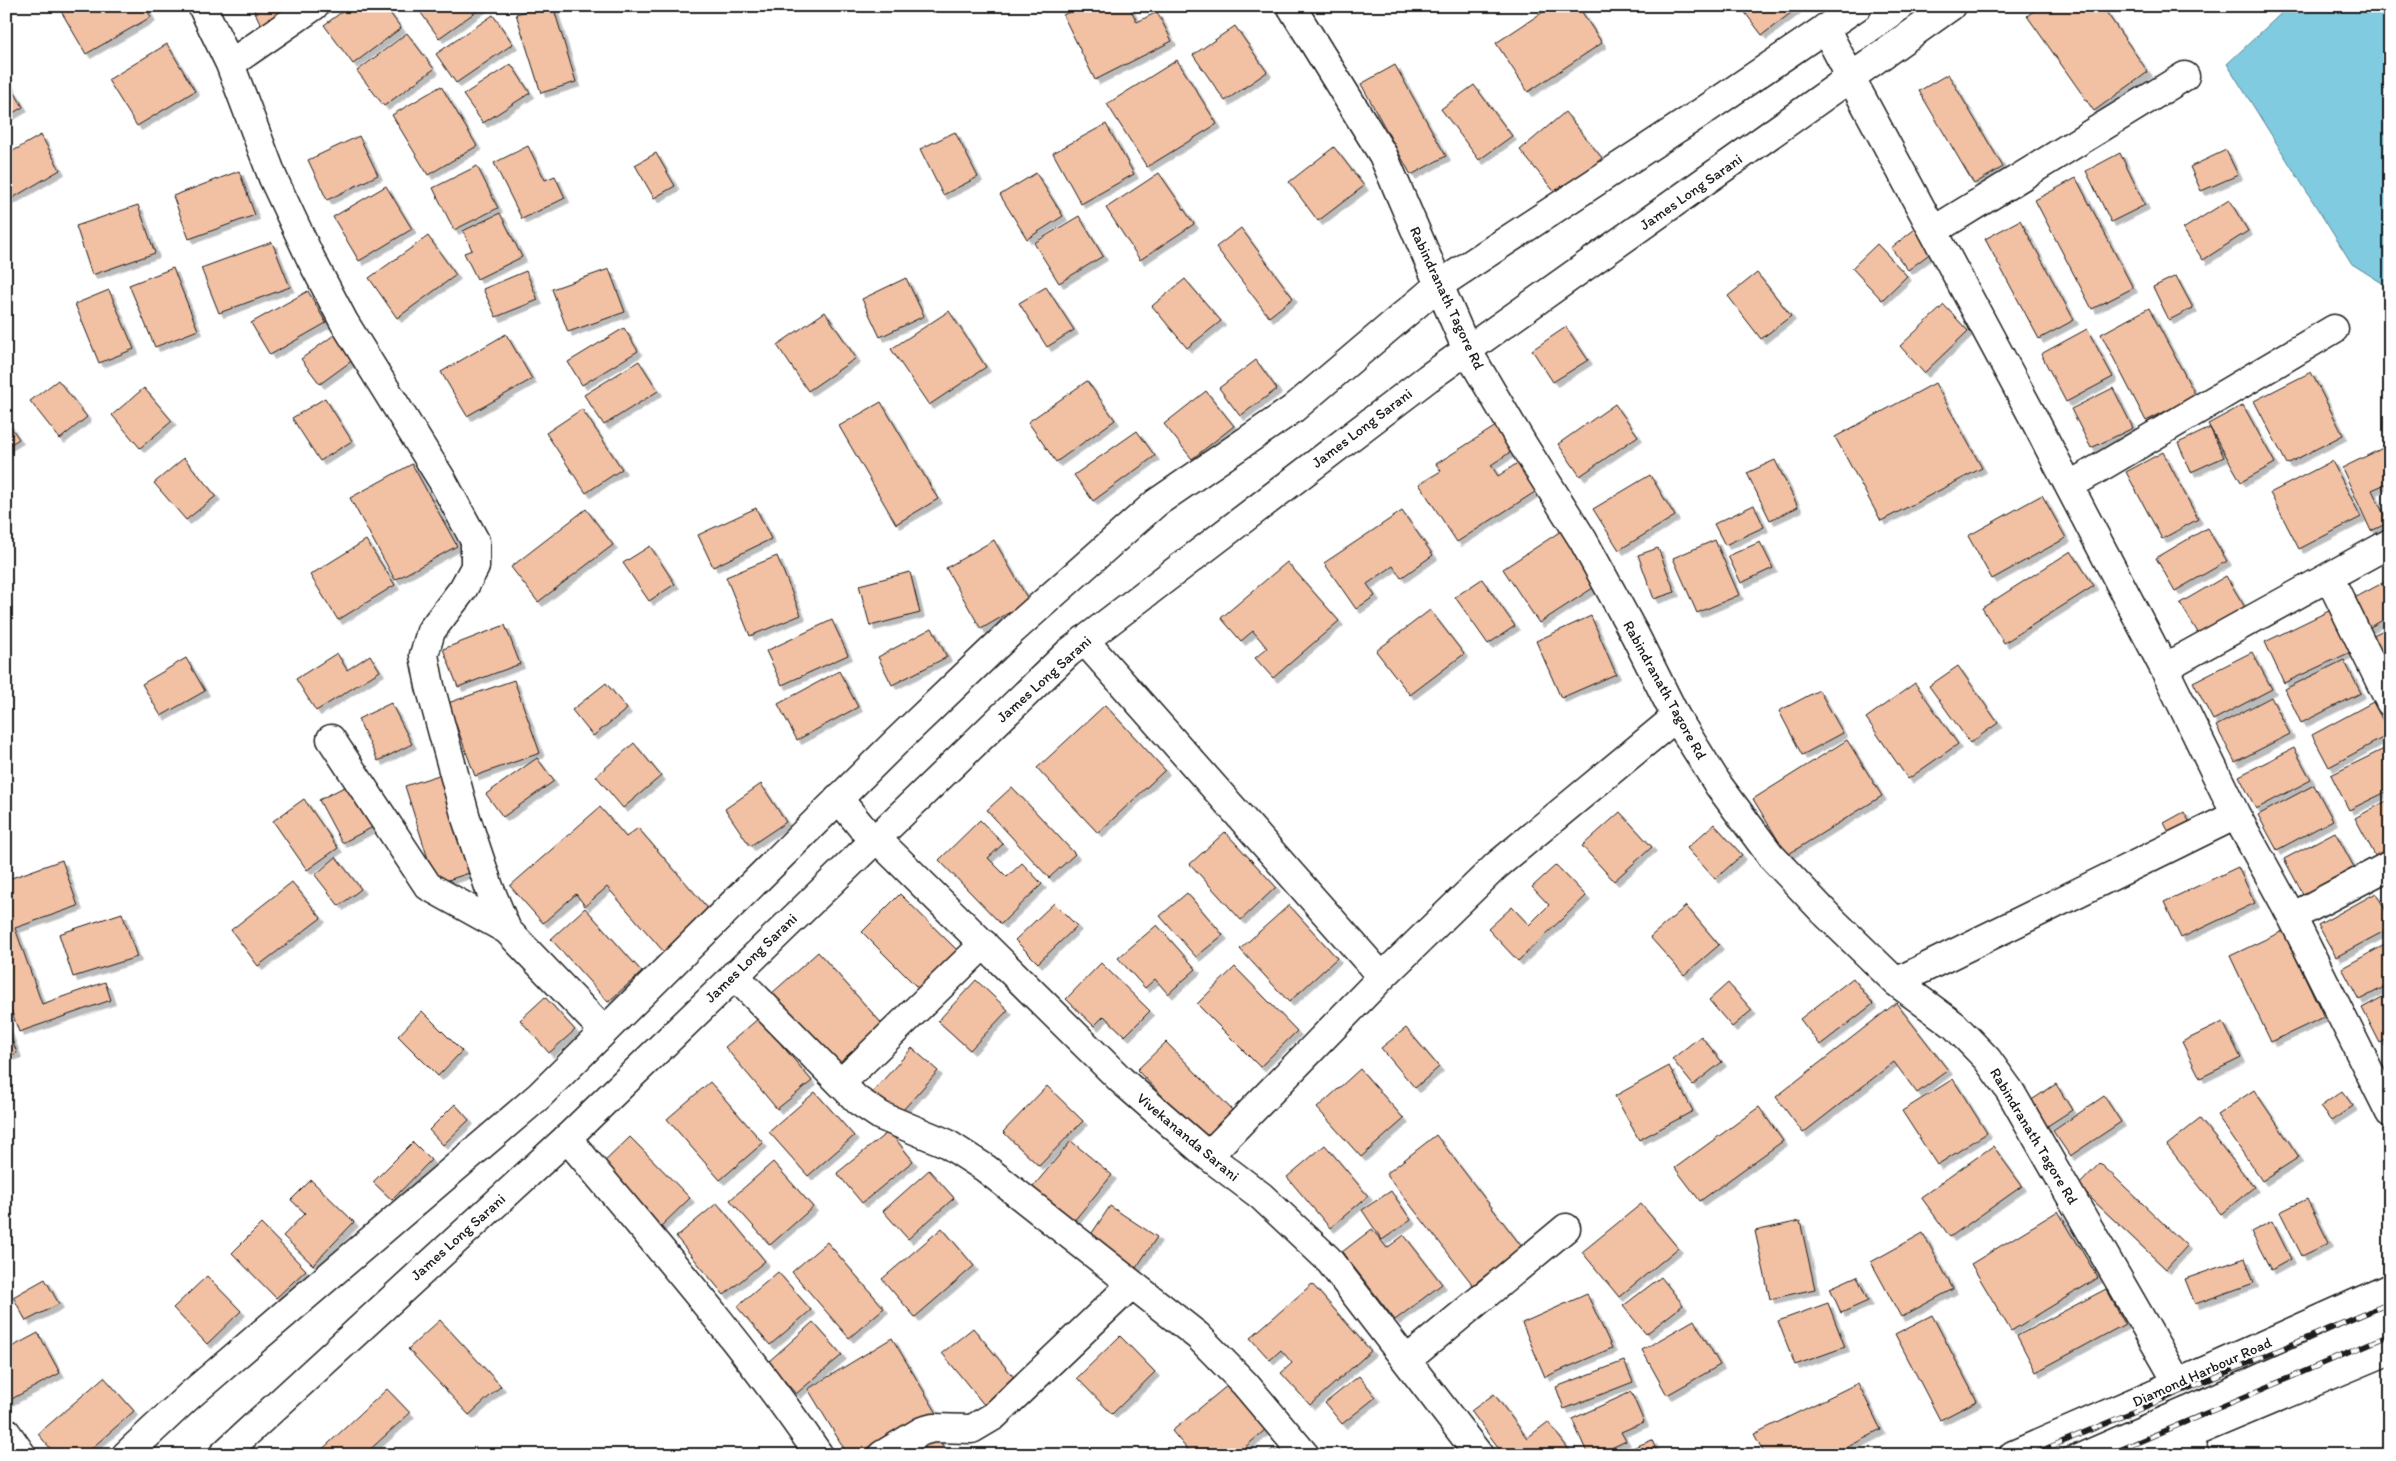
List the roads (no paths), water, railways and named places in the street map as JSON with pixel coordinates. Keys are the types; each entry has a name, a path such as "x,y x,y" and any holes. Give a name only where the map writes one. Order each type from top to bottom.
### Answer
{"main road":[{"path":"202,6 230,64 273,178 311,259 344,322 442,480 475,541 475,567 463,589 431,630 424,654 430,686 466,818 489,887 507,930"},
{"path":"230,64 314,6"},
{"name":"Rabindranath Tagore Rd","path":"1291,6 1383,155 1468,350 1583,540 1635,635 1676,717 1719,786 1771,856 1825,913 1896,982 1954,1025 1987,1059 2010,1091 2178,1383"},
{"path":"126,1455 189,1396 539,1096 838,798 1012,631 1156,503 1293,409 1439,285 1702,112 1858,6"},
{"name":"James Long Sarani","path":"223,1455 567,1138 875,839 1084,640 1468,350 1951,6"},
{"path":"1825,28 2164,668 2236,815 2292,917 2390,1113"},
{"path":"1933,231 2185,76"},
{"path":"2068,486 2334,329"},
{"path":"2164,668 2390,543"},
{"path":"2329,578 2390,702"},
{"path":"1084,640 1382,977"},
{"path":"1208,1156 1382,977 1496,866 1676,717"},
{"path":"331,739 428,886 507,930 604,1031"},
{"name":"Vivekananda Sarani","path":"838,798 875,839 984,944 1120,1080 1208,1156 1261,1196 1328,1259 1478,1455"},
{"path":"1896,982 2236,815"},
{"path":"2292,917 2390,865"},
{"path":"841,1082 984,944"},
{"path":"734,975 857,1100 881,1116 946,1143 985,1168 1198,1336 1245,1384 1305,1455"},
{"path":"567,1138 697,1292 779,1396 819,1455"},
{"path":"1407,1360 1566,1228"},
{"path":"882,1455 922,1431 933,1428 972,1429 994,1416 1131,1285"},
{"name":"Diamond Harbour Road","path":"2012,1455 2390,1288"},
{"path":"2140,1455 2190,1445 2390,1350"},
{"path":"6,1432 22,1455"}],"water":[{"path":"2289,6 2390,6 2390,288 2352,264 2227,64"}],"railway":[{"path":"2031,1455 2390,1303"},
{"path":"2108,1455 2390,1335"}]}
